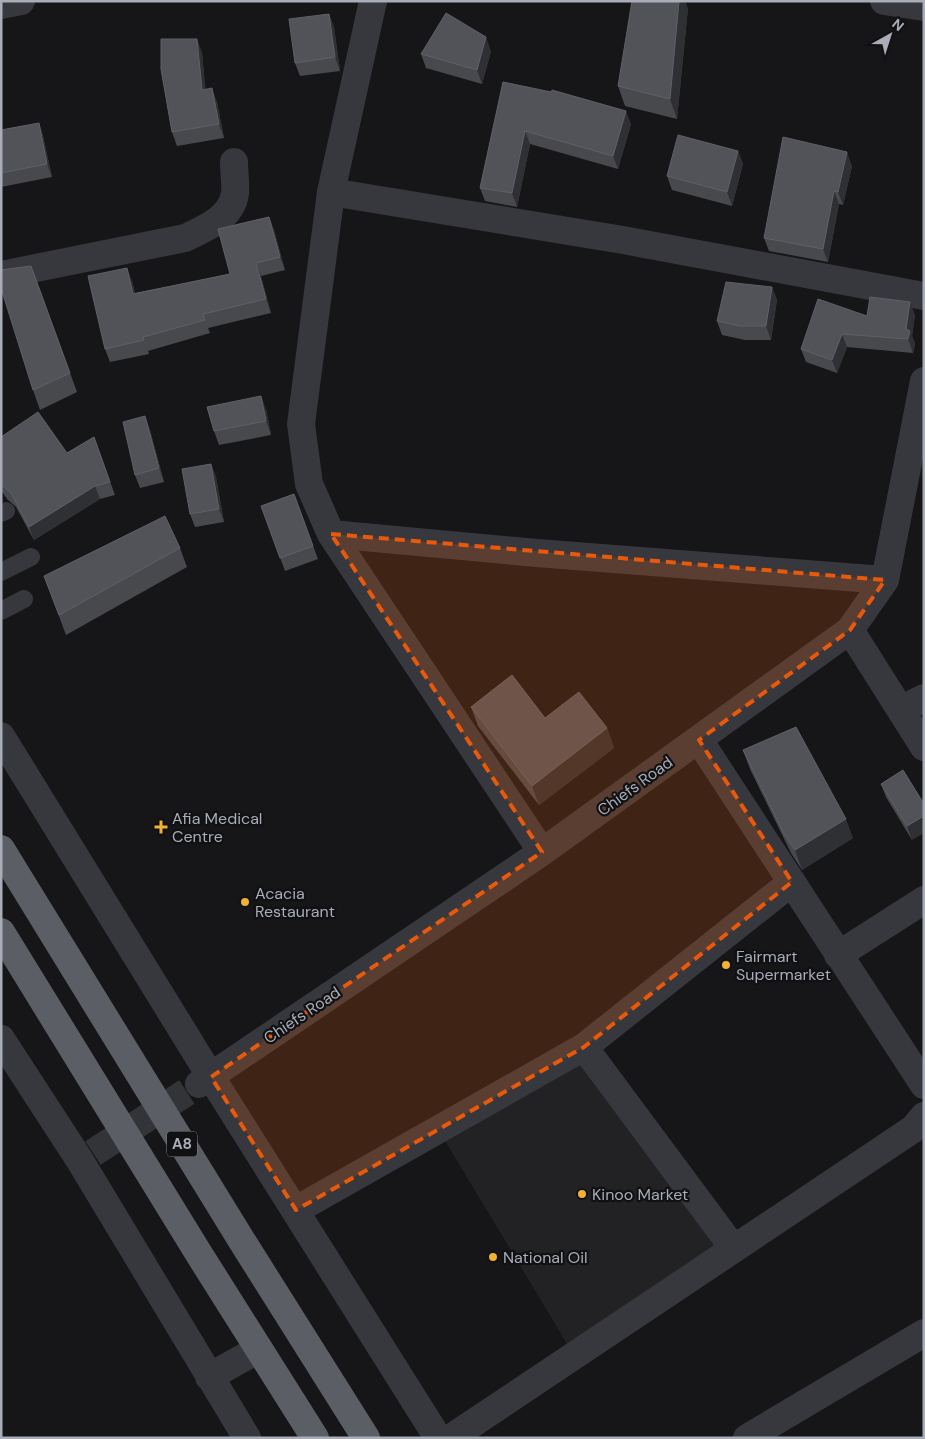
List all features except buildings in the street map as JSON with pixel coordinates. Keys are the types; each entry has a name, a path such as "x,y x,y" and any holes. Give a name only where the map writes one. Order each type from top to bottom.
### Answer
{"highway":[{"name":"A8","path":"1,849 236,1233 366,1438"},
{"name":"A8","path":"1,932 315,1438"}],"street":[{"path":"1,5 21,1"},
{"path":"373,1 331,192 310,342 301,424 309,484 331,534 542,852"},
{"path":"884,1 924,7"},
{"path":"1,275 185,238 211,226 227,212 235,195 234,162"},
{"path":"331,192 623,240 924,296"},
{"name":"Chiefs Road","path":"205,1080 542,852 850,630 885,580 924,381"},
{"path":"331,534 537,553 885,580"},
{"path":"850,630 912,704 924,746"},
{"path":"1,736 205,1080 296,1210 438,1438"},
{"path":"699,740 924,1085"},
{"path":"296,1210 584,1047 792,882"},
{"path":"838,955 924,900"},
{"path":"1,1038 86,1156 209,1377 247,1438"},
{"path":"584,1047 734,1249"},
{"path":"451,1438 913,1129 924,1116"},
{"path":"747,1438 924,1333"},
{"path":"209,1377 259,1348"}],"lane":[{"path":"1,572 31,557"},
{"path":"1,611 24,599"}],"highlighted area":[{"path":"331,534 885,580 850,630 699,740 792,882 584,1047 296,1210 211,1077 542,852"}],"shaded area":[{"name":"Kinoo Market","path":"584,1060 727,1249 572,1352 444,1139"}],"tunnel":[{"path":"93,1153 199,1084"}],"place":[{"name":"Afia Medical Centre","path":"161,827"},
{"name":"Acacia Restaurant","path":"245,902"},
{"name":"Fairmart Supermarket","path":"726,965"},
{"name":"Kinoo Market","path":"582,1194"},
{"name":"National Oil","path":"493,1257"}]}
